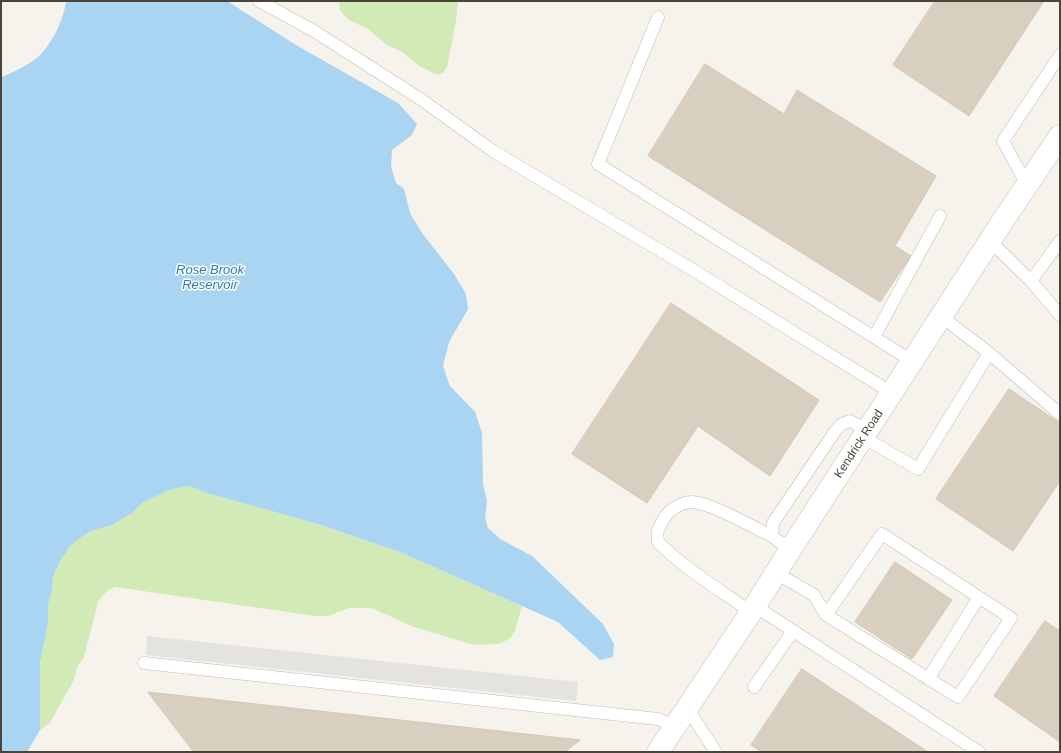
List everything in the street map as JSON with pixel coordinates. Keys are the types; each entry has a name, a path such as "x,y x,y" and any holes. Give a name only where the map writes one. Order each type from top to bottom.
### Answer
{"street":[{"name":"Kendrick Road","path":"658,752 753,609 912,361 1060,136"}],"lane":[{"path":"259,1 333,43 422,100 492,150 693,270 892,393"},
{"path":"658,17 598,164 912,361"},
{"path":"1027,185 1003,141 1060,55"},
{"path":"874,337 940,216"},
{"path":"990,241 1031,281 1060,315"},
{"path":"1031,281 1060,241"},
{"path":"942,317 989,353 1060,414"},
{"path":"772,536 773,523 836,430 842,424 850,421 918,469 989,353"},
{"path":"792,547 711,507 691,502 679,505 668,512 657,533 658,542 696,573 753,609 793,631 979,752"},
{"path":"776,573 814,595 826,615 958,697 1011,618 882,534 826,615"},
{"path":"928,679 979,597"},
{"path":"754,687 793,631"},
{"path":"144,663 658,719 681,717 716,752"}],"green space":[{"path":"339,1 458,1 456,21 447,67 443,73 438,75 419,66 402,52 387,45 368,29 349,20 340,11"},
{"path":"187,486 318,524 400,552 522,606 515,630 511,638 499,644 474,645 414,627 372,608 349,608 328,616 315,616 115,587 107,591 98,602 84,657 77,667 74,680 50,723 40,730 40,663 48,623 48,605 52,590 53,577 59,563 70,546 91,531 112,525 132,513 142,503 169,490"}],"shaded area":[{"path":"147,636 578,682 576,701 146,655"}],"water":[{"name":"Rose Brook Reservoir","path":"66,1 227,1 296,45 398,103 417,124 412,135 392,150 391,167 396,183 404,189 410,213 422,233 454,274 466,294 468,309 449,342 443,366 450,386 475,412 482,433 483,484 487,501 485,518 488,528 500,539 532,556 603,624 614,644 613,657 600,660 558,622 400,552 318,524 187,486 169,490 142,503 132,513 112,525 91,531 70,546 59,563 53,577 52,590 48,605 48,623 40,663 40,730 27,752 1,752 1,77 28,64 45,49 50,43 57,29 63,15"}],"building":[{"path":"935,1 1044,1 969,116 893,65"},
{"path":"705,64 784,114 797,90 936,176 895,246 911,256 880,302 648,156"},
{"path":"671,303 819,400 770,476 698,426 647,503 572,454"},
{"path":"1009,389 1060,423 1060,481 1013,551 936,499"},
{"path":"895,562 952,600 912,659 855,622"},
{"path":"1045,621 1060,631 1060,742 994,696"},
{"path":"802,669 928,752 762,752 751,745"},
{"path":"148,692 580,740 565,752 194,752"}]}
